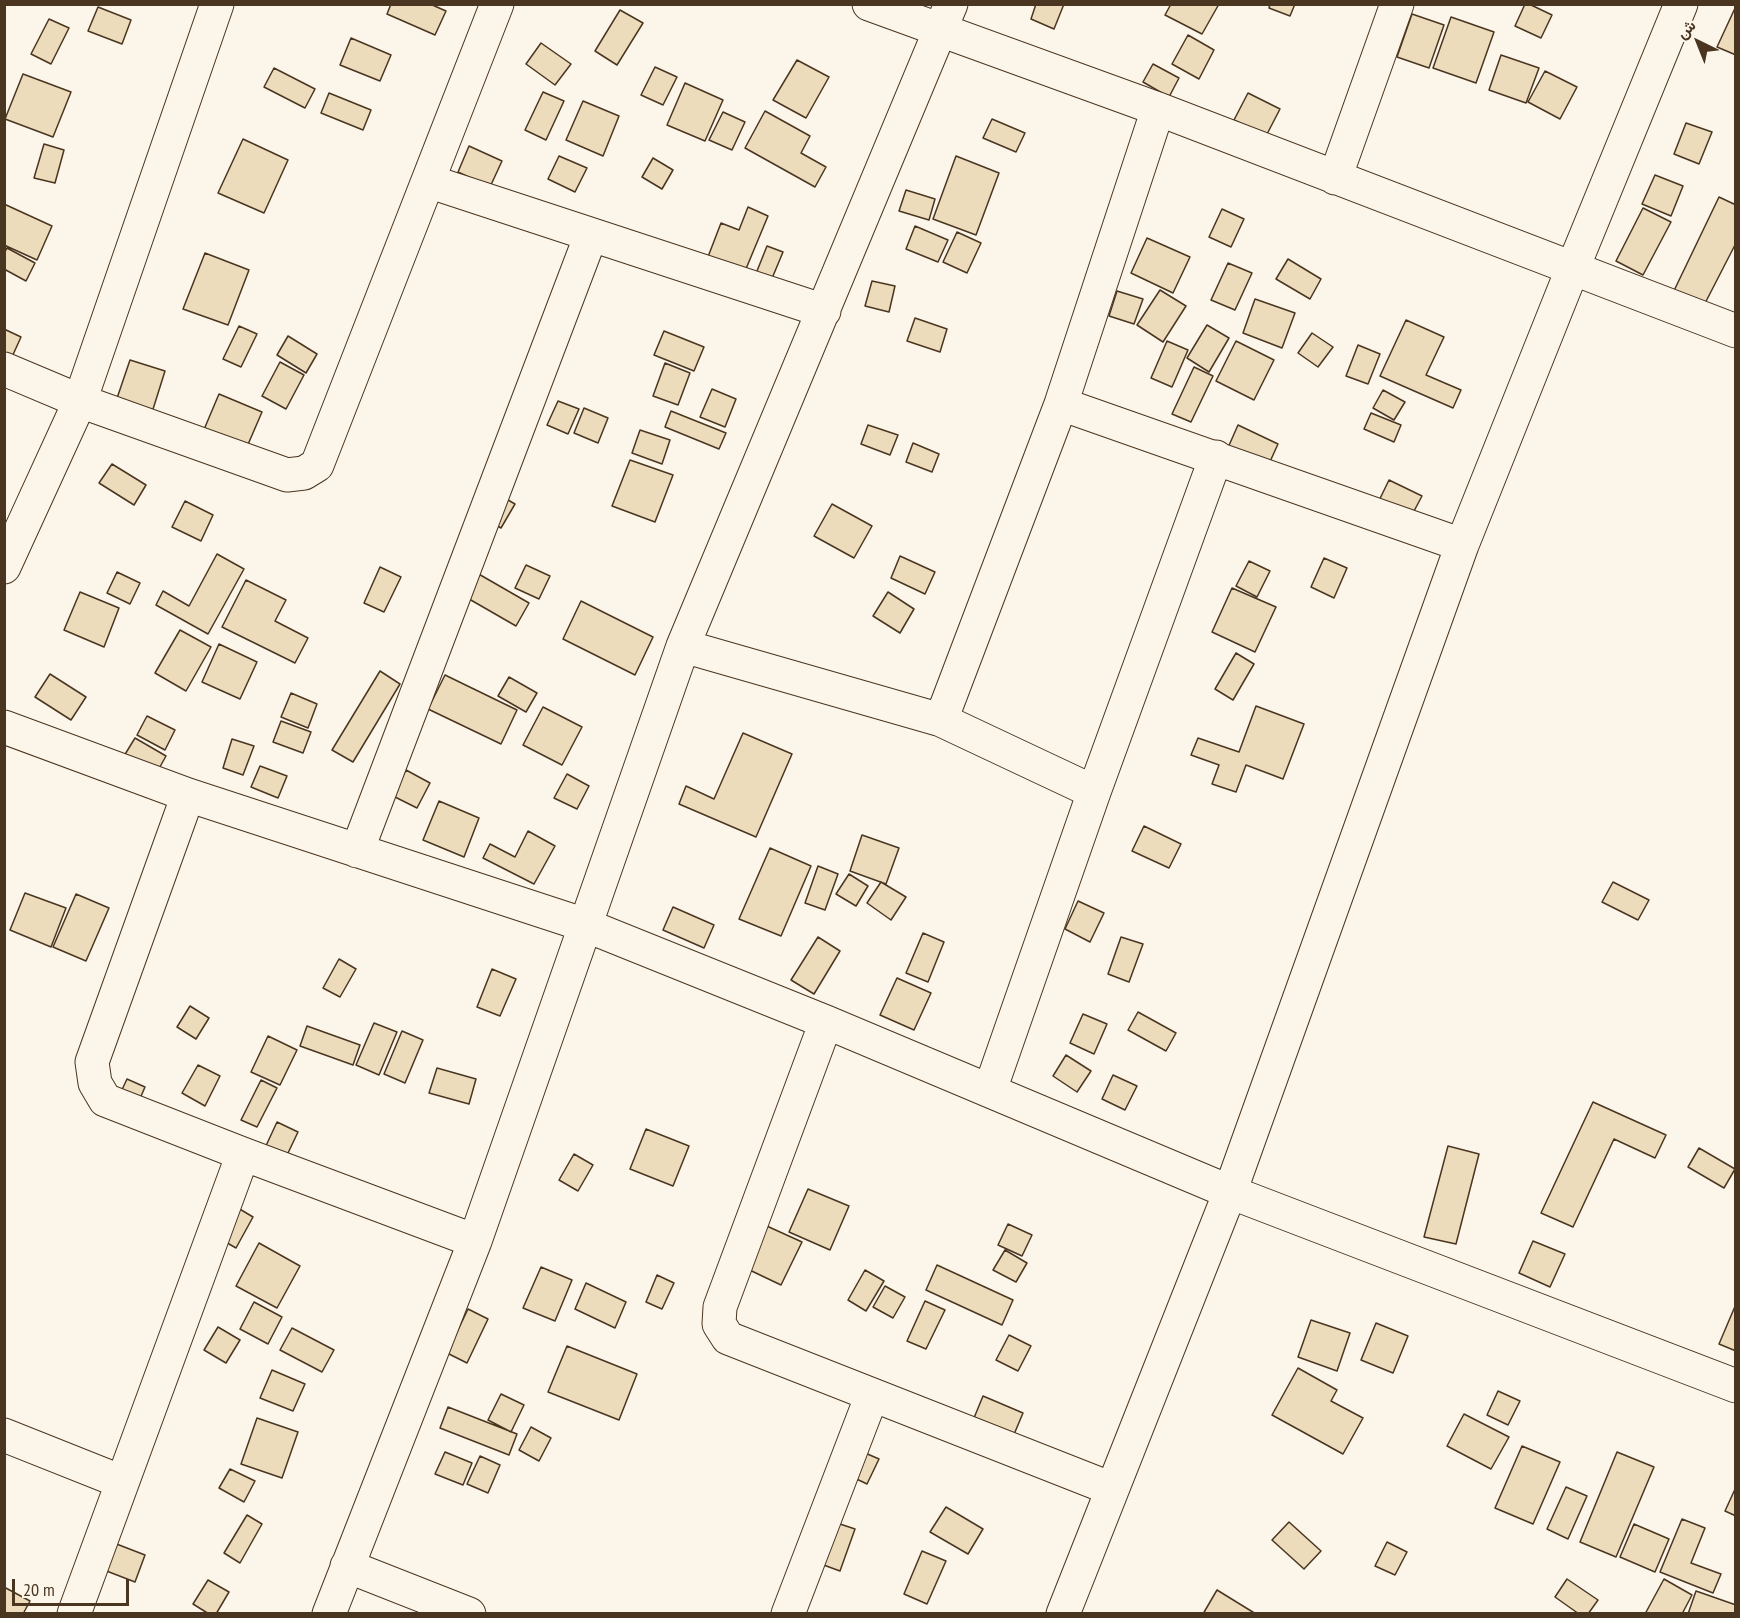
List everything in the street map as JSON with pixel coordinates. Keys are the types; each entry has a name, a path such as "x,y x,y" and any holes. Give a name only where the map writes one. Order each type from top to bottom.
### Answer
{"street":[{"path":"4,567 80,401 217,4"},
{"path":"4,369 80,401 287,475 304,473 317,465 497,4"},
{"path":"869,4 946,18 1158,109 1736,332"},
{"path":"1335,178 1397,4"},
{"path":"1063,1614 1230,1192 1462,544 1681,4"},
{"path":"329,1614 475,1241 683,646 946,18"},
{"path":"940,720 1061,404 1158,109"},
{"path":"428,181 824,311"},
{"path":"357,851 591,235"},
{"path":"1061,404 1462,544"},
{"path":"990,1090 1094,792 1215,458"},
{"path":"683,646 940,720 1094,792"},
{"path":"4,726 188,795 585,925 826,1022 1230,1192 1736,1386"},
{"path":"188,795 92,1062 94,1083 105,1100 475,1241"},
{"path":"826,1022 720,1307 719,1324 728,1338 1112,1489"},
{"path":"74,1614 243,1154"},
{"path":"788,1614 872,1395"},
{"path":"4,1436 122,1482"},
{"path":"347,1566 469,1614"}],"building":[{"path":"391,4 430,4 446,11 435,35 387,14"},
{"path":"1036,4 1064,4 1054,29 1031,19"},
{"path":"1171,4 1219,4 1202,34 1165,15"},
{"path":"1270,4 1295,4 1290,16 1269,8"},
{"path":"1525,4 1552,15 1541,38 1515,26"},
{"path":"1736,6 1736,55 1717,47"},
{"path":"98,7 131,20 122,44 88,31"},
{"path":"620,10 643,23 617,65 595,51"},
{"path":"1412,14 1444,25 1429,68 1397,57"},
{"path":"1451,17 1494,32 1476,83 1433,68"},
{"path":"49,19 69,28 51,64 31,54"},
{"path":"1188,35 1214,50 1199,79 1172,64"},
{"path":"351,38 391,55 380,81 340,65"},
{"path":"541,43 571,64 555,85 526,64"},
{"path":"1501,55 1539,68 1526,103 1489,90"},
{"path":"797,60 829,77 806,118 773,100"},
{"path":"1153,64 1179,78 1169,97 1143,82"},
{"path":"655,67 677,77 663,105 641,95"},
{"path":"274,68 315,89 305,108 264,87"},
{"path":"1545,71 1577,87 1560,119 1528,102"},
{"path":"23,74 71,92 53,137 5,119"},
{"path":"685,83 723,100 705,141 667,125"},
{"path":"543,92 564,101 546,140 525,130"},
{"path":"329,93 371,110 363,130 321,113"},
{"path":"1248,93 1280,109 1266,136 1234,120"},
{"path":"583,101 619,116 603,156 566,140"},
{"path":"765,111 810,136 801,153 826,167 815,187 745,148"},
{"path":"723,112 745,122 732,150 709,140"},
{"path":"992,119 1025,133 1016,152 983,138"},
{"path":"1686,123 1712,132 1699,164 1674,154"},
{"path":"243,139 288,160 264,213 218,193"},
{"path":"44,144 64,150 55,183 34,178"},
{"path":"469,146 502,161 490,187 458,172"},
{"path":"559,156 587,168 575,192 548,179"},
{"path":"956,156 999,173 976,235 933,219"},
{"path":"653,158 673,170 662,189 642,177"},
{"path":"1655,175 1683,186 1671,216 1642,204"},
{"path":"906,190 935,199 929,220 899,211"},
{"path":"1719,197 1736,205 1736,243 1700,313 1670,299"},
{"path":"4,204 52,226 37,260 4,245"},
{"path":"748,207 768,216 743,276 706,262 721,223 739,230"},
{"path":"1643,208 1671,222 1643,275 1616,261"},
{"path":"1222,209 1244,219 1231,247 1209,237"},
{"path":"915,226 948,240 938,262 906,249"},
{"path":"957,232 981,243 967,273 943,262"},
{"path":"1147,238 1190,257 1173,293 1131,273"},
{"path":"767,246 783,252 768,288 753,281"},
{"path":"7,248 35,263 26,281 4,269 4,253"},
{"path":"205,253 249,270 228,325 183,309"},
{"path":"1288,259 1321,279 1310,299 1276,279"},
{"path":"1228,263 1252,273 1235,310 1211,300"},
{"path":"872,281 895,286 889,312 865,306"},
{"path":"1160,290 1186,306 1163,342 1137,325"},
{"path":"1117,291 1143,299 1134,324 1109,316"},
{"path":"1255,299 1295,313 1282,348 1243,333"},
{"path":"915,318 947,329 940,352 907,341"},
{"path":"1406,320 1444,337 1426,375 1461,390 1453,408 1380,376"},
{"path":"1207,325 1229,338 1209,372 1187,358"},
{"path":"239,326 257,334 241,367 223,359"},
{"path":"4,329 21,337 7,368 4,367"},
{"path":"664,331 704,347 694,371 654,355"},
{"path":"1312,333 1333,347 1318,367 1298,353"},
{"path":"288,336 317,354 306,373 277,355"},
{"path":"1167,341 1188,350 1172,387 1151,378"},
{"path":"1236,341 1274,360 1254,400 1216,381"},
{"path":"1358,345 1380,354 1368,384 1346,376"},
{"path":"130,360 165,371 149,422 113,410"},
{"path":"280,362 304,375 286,409 262,396"},
{"path":"665,363 690,373 678,405 653,396"},
{"path":"1194,367 1213,376 1191,422 1172,414"},
{"path":"712,389 736,399 725,427 700,417"},
{"path":"1383,390 1405,402 1394,420 1373,408"},
{"path":"219,394 262,412 243,456 200,439"},
{"path":"558,401 579,409 568,434 547,425"},
{"path":"584,408 608,418 598,443 574,433"},
{"path":"671,411 726,433 719,449 665,427"},
{"path":"1371,413 1401,425 1394,442 1364,429"},
{"path":"868,425 898,435 890,455 861,444"},
{"path":"1238,425 1278,444 1263,477 1223,459"},
{"path":"640,430 670,440 662,464 632,453"},
{"path":"913,443 939,454 932,472 906,462"},
{"path":"630,460 673,475 655,522 612,506"},
{"path":"112,464 146,485 134,505 99,483"},
{"path":"1389,480 1422,496 1405,528 1373,513"},
{"path":"489,489 515,504 501,528 476,513"},
{"path":"185,501 213,515 201,541 172,527"},
{"path":"832,504 872,526 854,558 814,536"},
{"path":"217,554 244,569 208,634 156,605 163,591 189,606"},
{"path":"900,556 935,572 925,594 891,578"},
{"path":"1324,558 1347,568 1334,598 1311,587"},
{"path":"1249,561 1270,571 1257,597 1236,586"},
{"path":"463,565 529,603 516,626 450,588"},
{"path":"526,565 550,576 539,599 515,588"},
{"path":"380,567 401,577 384,612 364,603"},
{"path":"117,572 140,583 130,604 107,593"},
{"path":"246,580 286,600 275,621 308,638 295,663 222,627"},
{"path":"1232,588 1276,607 1255,652 1212,632"},
{"path":"80,592 119,608 104,647 64,630"},
{"path":"888,592 914,609 900,633 873,616"},
{"path":"581,601 653,637 635,675 563,639"},
{"path":"180,630 211,647 186,691 155,673"},
{"path":"219,644 257,662 240,699 202,682"},
{"path":"1236,653 1254,664 1233,700 1215,689"},
{"path":"380,671 400,684 353,762 332,750"},
{"path":"50,674 86,697 71,720 35,697"},
{"path":"445,675 517,710 501,744 428,709"},
{"path":"509,677 537,693 526,712 498,696"},
{"path":"291,693 317,704 308,728 281,717"},
{"path":"1256,706 1304,724 1283,779 1246,765 1236,792 1212,784 1219,765 1191,755 1198,738 1239,752"},
{"path":"543,707 582,727 562,765 523,745"},
{"path":"147,716 175,730 165,750 137,735"},
{"path":"281,721 311,732 303,753 273,742"},
{"path":"743,733 792,754 756,837 679,804 686,786 714,799"},
{"path":"135,738 166,756 156,774 124,756"},
{"path":"232,739 254,746 243,775 223,768"},
{"path":"260,766 287,776 278,798 251,787"},
{"path":"406,770 430,783 417,808 393,796"},
{"path":"567,774 589,786 577,809 554,798"},
{"path":"439,801 479,818 464,857 423,840"},
{"path":"1144,826 1181,844 1169,868 1132,851"},
{"path":"528,831 555,846 534,884 483,858 490,844 515,857"},
{"path":"862,835 899,848 886,884 850,871"},
{"path":"770,848 811,866 781,936 739,919"},
{"path":"818,866 838,874 825,910 805,903"},
{"path":"849,874 868,886 856,906 836,894"},
{"path":"881,882 906,897 891,920 867,903"},
{"path":"1613,882 1649,900 1638,920 1602,902"},
{"path":"25,893 66,908 51,947 10,930"},
{"path":"76,894 109,908 86,961 53,947"},
{"path":"1078,901 1104,913 1090,942 1065,929"},
{"path":"673,907 714,925 704,948 663,930"},
{"path":"923,933 944,942 928,982 906,973"},
{"path":"818,937 840,951 814,994 791,980"},
{"path":"1121,937 1143,944 1129,982 1108,974"},
{"path":"339,959 356,969 340,997 323,988"},
{"path":"492,969 516,979 500,1016 477,1007"},
{"path":"897,978 931,993 914,1030 880,1015"},
{"path":"190,1006 209,1018 196,1039 177,1027"},
{"path":"1138,1012 1176,1033 1166,1051 1128,1030"},
{"path":"1083,1014 1107,1024 1094,1054 1070,1043"},
{"path":"374,1023 397,1032 379,1075 356,1065"},
{"path":"307,1026 360,1045 353,1065 300,1046"},
{"path":"402,1031 423,1040 405,1083 384,1074"},
{"path":"268,1036 297,1050 280,1085 251,1072"},
{"path":"1066,1055 1091,1071 1077,1092 1053,1076"},
{"path":"198,1065 220,1076 205,1106 182,1093"},
{"path":"437,1068 476,1079 469,1104 429,1093"},
{"path":"1113,1075 1137,1086 1125,1110 1102,1099"},
{"path":"127,1079 145,1087 132,1117 113,1109"},
{"path":"261,1080 277,1088 257,1127 241,1120"},
{"path":"1593,1102 1666,1135 1655,1158 1614,1139 1573,1227 1541,1213"},
{"path":"277,1122 298,1132 279,1172 258,1163"},
{"path":"646,1129 689,1146 673,1186 630,1169"},
{"path":"1448,1146 1479,1154 1456,1244 1424,1237"},
{"path":"1699,1148 1735,1169 1724,1188 1688,1167"},
{"path":"574,1154 593,1165 578,1191 559,1180"},
{"path":"808,1189 849,1206 830,1250 789,1232"},
{"path":"233,1205 253,1217 236,1248 215,1236"},
{"path":"758,1222 802,1242 781,1285 737,1264"},
{"path":"1008,1224 1032,1235 1022,1256 998,1245"},
{"path":"1533,1241 1565,1254 1550,1287 1519,1273"},
{"path":"259,1243 300,1266 277,1308 236,1286"},
{"path":"1005,1250 1027,1263 1016,1282 993,1270"},
{"path":"937,1265 1013,1300 1002,1325 926,1290"},
{"path":"541,1267 572,1280 555,1321 523,1308"},
{"path":"865,1270 884,1281 866,1311 848,1300"},
{"path":"657,1275 674,1283 662,1309 646,1302"},
{"path":"586,1283 626,1302 615,1328 575,1309"},
{"path":"885,1286 905,1297 893,1318 873,1307"},
{"path":"925,1301 945,1310 926,1349 907,1341"},
{"path":"254,1302 282,1317 268,1344 240,1329"},
{"path":"1736,1304 1736,1351 1719,1344"},
{"path":"468,1309 488,1319 467,1363 447,1353"},
{"path":"1311,1320 1350,1333 1337,1371 1298,1357"},
{"path":"1376,1323 1408,1336 1393,1373 1361,1360"},
{"path":"218,1327 240,1340 226,1363 204,1350"},
{"path":"292,1328 334,1350 322,1372 280,1350"},
{"path":"1009,1335 1031,1346 1018,1371 996,1360"},
{"path":"567,1346 637,1374 619,1420 548,1392"},
{"path":"1298,1368 1337,1390 1331,1401 1363,1418 1343,1454 1272,1415"},
{"path":"272,1370 305,1384 293,1411 260,1398"},
{"path":"1498,1391 1520,1401 1508,1425 1487,1415"},
{"path":"501,1394 524,1405 511,1432 488,1420"},
{"path":"983,1396 1023,1413 1007,1451 967,1435"},
{"path":"448,1407 517,1434 509,1455 440,1428"},
{"path":"1464,1414 1509,1437 1491,1469 1447,1446"},
{"path":"257,1418 298,1432 282,1478 241,1464"},
{"path":"531,1427 551,1438 539,1461 519,1450"},
{"path":"1522,1446 1560,1462 1533,1524 1495,1508"},
{"path":"856,1449 879,1459 867,1484 844,1473"},
{"path":"445,1452 472,1463 463,1485 435,1474"},
{"path":"1617,1452 1654,1467 1616,1557 1580,1542"},
{"path":"480,1456 500,1465 488,1493 467,1484"},
{"path":"230,1469 255,1481 244,1502 219,1488"},
{"path":"1566,1487 1587,1496 1568,1539 1547,1529"},
{"path":"1736,1487 1736,1516 1725,1511"},
{"path":"946,1507 983,1529 968,1554 930,1532"},
{"path":"247,1515 262,1524 240,1563 224,1553"},
{"path":"825,1519 855,1529 840,1571 810,1560"},
{"path":"1682,1519 1705,1528 1691,1563 1721,1574 1713,1593 1660,1572"},
{"path":"1289,1522 1321,1551 1304,1569 1272,1540"},
{"path":"1634,1524 1669,1539 1655,1572 1620,1557"},
{"path":"1387,1542 1407,1552 1395,1575 1375,1566"},
{"path":"114,1543 145,1555 135,1582 104,1570"},
{"path":"922,1551 946,1561 927,1604 904,1594"},
{"path":"1567,1579 1598,1600 1588,1614 1579,1614 1555,1597"},
{"path":"1664,1579 1692,1595 1682,1614 1645,1614"},
{"path":"208,1580 229,1592 216,1614 209,1614 193,1604"},
{"path":"4,1587 30,1601 23,1614 4,1614"},
{"path":"1217,1590 1256,1614 1203,1614"},
{"path":"1696,1591 1736,1605 1736,1614 1688,1614"}]}
